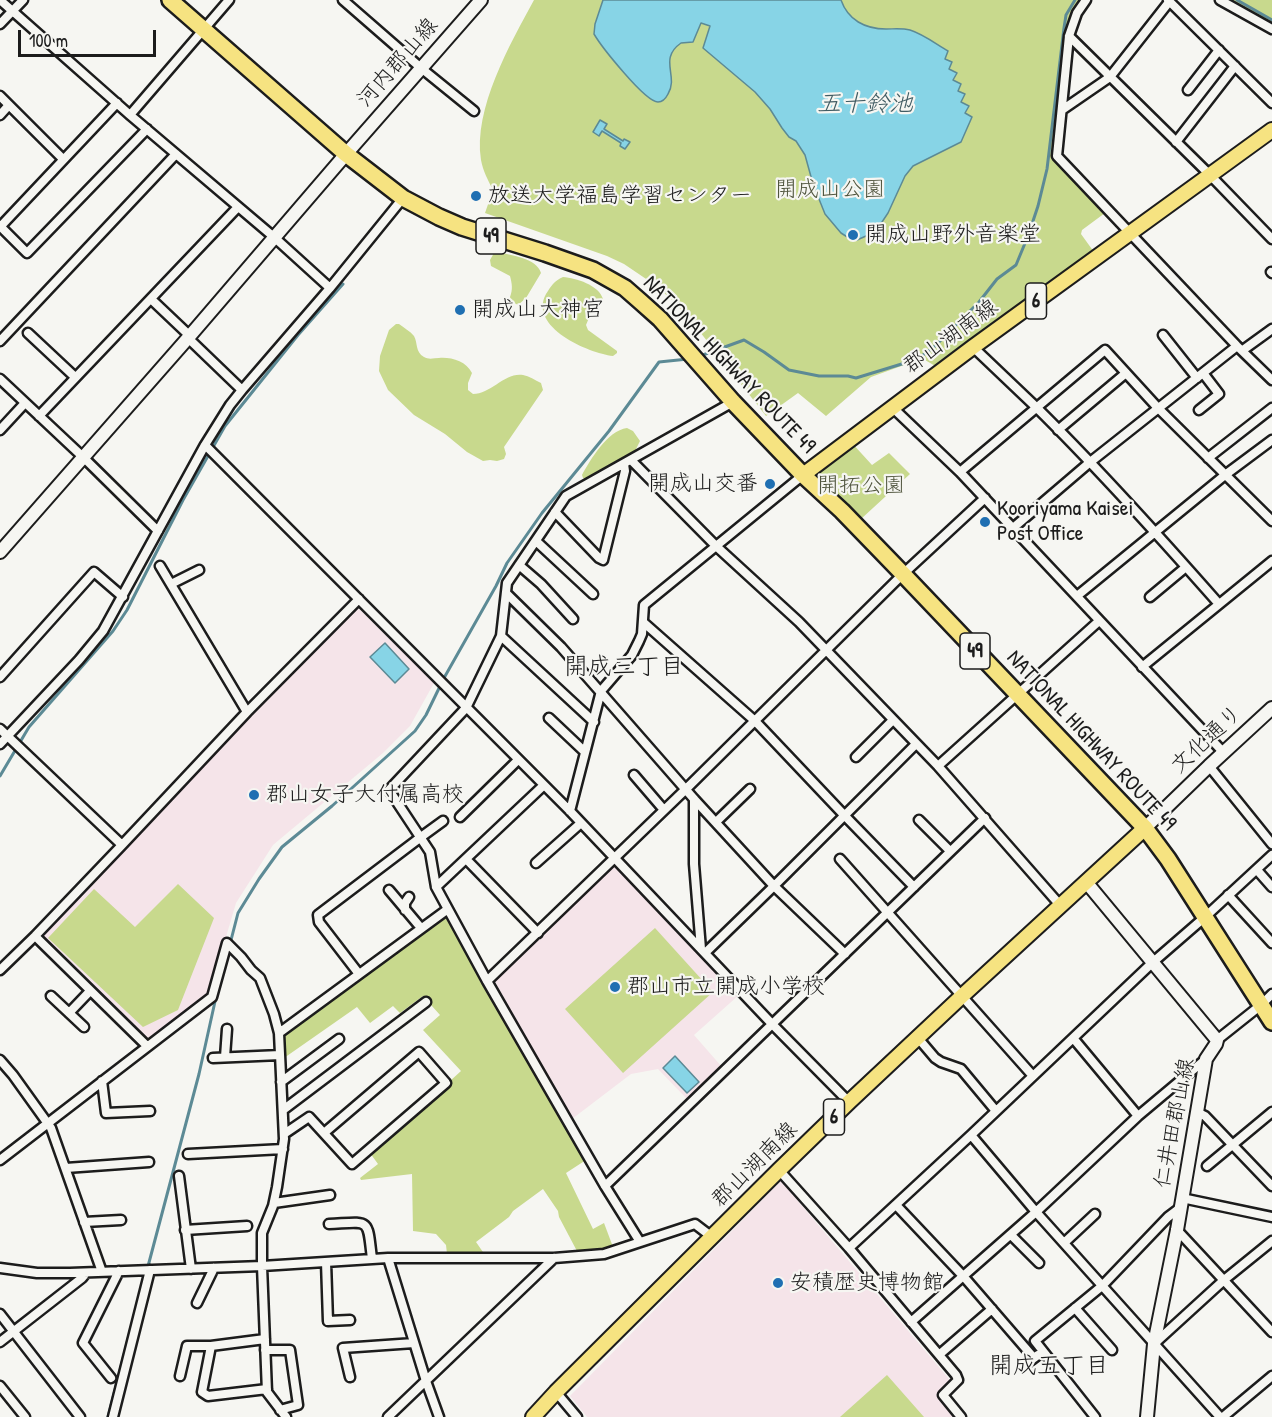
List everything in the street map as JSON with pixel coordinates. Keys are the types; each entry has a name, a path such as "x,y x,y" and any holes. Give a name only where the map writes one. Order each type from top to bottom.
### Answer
{"highway":[{"name":"NATIONAL HIGHWAY ROUTE 49","path":"170,0 346,154 403,198 462,227 593,270 625,288 660,319 733,402 903,574 1145,828 1168,859 1272,1022"}],"main road":[{"name":"河内郡山線","path":"0,552 481,0"},
{"name":"郡山湖南線","path":"803,475 892,407 1272,130"},
{"name":"文化通り","path":"1145,828 1272,708"},
{"name":"郡山湖南線","path":"533,1417 849,1102 1145,828"},
{"name":"仁井田郡山線","path":"1087,883 1217,1040 1206,1059 1177,1230 1154,1344 1147,1417"}],"street":[{"path":"0,0 330,288"},
{"path":"0,24 23,0"},
{"path":"130,115 229,0"},
{"path":"1086,0 1077,13 1069,36 1057,156 1272,380"},
{"path":"1220,0 1272,29"},
{"path":"346,1 421,68 474,111"},
{"path":"1062,110 1110,77 1169,1 1272,103"},
{"path":"1069,36 1272,239"},
{"path":"1188,90 1219,50"},
{"path":"1176,142 1235,66"},
{"path":"0,96 63,159"},
{"path":"117,103 0,227 27,253 147,129"},
{"path":"0,115 9,105"},
{"path":"0,341 176,154"},
{"path":"0,744 104,631 205,445 230,405 403,198"},
{"path":"39,416 238,207"},
{"path":"152,299 242,390"},
{"path":"1013,528 1089,463 1200,375 1272,329"},
{"path":"28,333 75,377"},
{"path":"1163,335 1219,394 1198,410"},
{"path":"973,348 1058,430 1155,532 1219,604"},
{"path":"960,472 1106,350 1158,408 1272,521"},
{"path":"1058,430 1126,373"},
{"path":"0,379 158,531"},
{"path":"640,1242 605,1186 487,981 436,887 429,852 389,790 466,708 501,636 507,583 566,496 733,402"},
{"path":"0,430 25,403"},
{"path":"892,407 985,498 1224,753"},
{"path":"1208,458 1272,408"},
{"path":"1077,596 1225,475 1272,440"},
{"path":"205,445 570,811 849,1102"},
{"path":"555,512 603,560 628,462"},
{"path":"628,462 799,622 938,766 1060,905"},
{"path":"570,811 601,691 632,655 642,634 644,605 803,475"},
{"path":"487,981 686,789 903,574 985,498"},
{"path":"536,541 593,594"},
{"path":"1142,668 1272,561"},
{"path":"519,565 542,584 573,619"},
{"path":"160,566 247,711"},
{"path":"1150,597 1186,567"},
{"path":"171,584 199,570"},
{"path":"0,677 94,572 123,597"},
{"path":"506,593 561,647 694,799 774,886 845,954"},
{"path":"0,970 122,846 247,711 359,599"},
{"path":"938,766 1099,621"},
{"path":"643,622 755,721 914,887"},
{"path":"501,636 594,722"},
{"path":"549,718 585,752"},
{"path":"856,757 893,720"},
{"path":"0,729 122,846"},
{"path":"703,951 774,886 916,744"},
{"path":"460,817 518,760"},
{"path":"1209,766 1272,844"},
{"path":"634,775 664,810"},
{"path":"436,887 544,785"},
{"path":"716,822 750,789"},
{"path":"694,799 694,864 703,951"},
{"path":"605,1186 985,819"},
{"path":"919,820 951,851"},
{"path":"359,974 319,922 318,915 444,821"},
{"path":"536,863 581,823"},
{"path":"849,1248 972,1135 1152,963 1272,855"},
{"path":"466,859 537,933"},
{"path":"840,859 1033,1076"},
{"path":"1257,870 1272,887"},
{"path":"389,891 421,928"},
{"path":"1228,895 1272,943"},
{"path":"405,910 405,903 409,897"},
{"path":"279,1033 448,909"},
{"path":"35,936 147,1046"},
{"path":"0,1160 212,997 227,944 260,978 279,1033 283,1149 274,1203 262,1233 262,1266 265,1350 267,1389 283,1414 298,1405 290,1350 265,1350"},
{"path":"69,1012 90,991"},
{"path":"1217,1040 1272,994"},
{"path":"51,996 84,1028"},
{"path":"283,1110 426,1002"},
{"path":"225,1057 227,1029"},
{"path":"918,1038 935,1058 961,1069 996,1111"},
{"path":"1073,1038 1138,1116"},
{"path":"281,1082 339,1039"},
{"path":"284,1134 309,1117 352,1164 446,1083 419,1052 324,1133"},
{"path":"213,1058 280,1054"},
{"path":"912,1322 1011,1235 1138,1116 1206,1059"},
{"path":"0,1060 51,1128 102,1272"},
{"path":"102,1081 106,1113 150,1111"},
{"path":"1197,1112 1205,1116 1272,1186"},
{"path":"1207,1166 1272,1112"},
{"path":"972,1135 1036,1212 1221,1417 1272,1376"},
{"path":"188,1154 283,1149"},
{"path":"66,1168 149,1162"},
{"path":"779,1170 849,1248 956,1375 958,1379 943,1395 961,1417"},
{"path":"179,1176 191,1269"},
{"path":"274,1203 330,1195"},
{"path":"1095,1417 1035,1341 1102,1286 1181,1203 1272,1217"},
{"path":"896,1205 964,1277 1034,1358"},
{"path":"1064,1243 1095,1214"},
{"path":"84,1222 121,1220"},
{"path":"329,1224 360,1222 365,1224 369,1229 372,1259"},
{"path":"0,1268 37,1273 86,1273 388,1258 554,1258 604,1254 695,1224 712,1237"},
{"path":"185,1230 247,1226"},
{"path":"1177,1230 1272,1332"},
{"path":"1011,1235 1039,1263"},
{"path":"1154,1344 1224,1280 1272,1241"},
{"path":"388,1258 439,1417"},
{"path":"388,1417 554,1258"},
{"path":"326,1262 328,1321 350,1320"},
{"path":"197,1303 214,1268"},
{"path":"113,1417 150,1270"},
{"path":"111,1378 83,1343 119,1271"},
{"path":"0,1342 86,1273"},
{"path":"1075,1308 1112,1350"},
{"path":"940,1354 992,1309"},
{"path":"0,1314 80,1417"},
{"path":"180,1376 187,1346 210,1346 265,1339"},
{"path":"350,1377 344,1348 414,1343"},
{"path":"210,1346 203,1394 208,1396 267,1389"},
{"path":"1026,1364 1043,1351"},
{"path":"0,1386 3,1397 25,1417"},
{"path":"556,1392 577,1417"}],"shaded area":[{"name":"郡山女子大付属高校","path":"356,606 434,683 410,726 383,753 273,845 236,903 209,995 147,1042 40,937"},
{"name":"郡山市立開成小学校","path":"616,863 739,995 694,1035 722,1067 687,1099 658,1069 631,1074 572,1119 494,980"},
{"path":"781,1181 950,1380 936,1395 954,1417 587,1417 570,1396"}],"green space":[{"name":"開成山公園","path":"534,0 1081,0 1070,21 1053,159 1105,213 1082,230 1081,234 1094,252 937,367 925,360 918,360 871,377 826,416 798,393 766,416 689,318 655,285 624,264 607,256 485,213 493,190 481,160 480,140 483,120 496,77 514,36"},
{"path":"1226,0 1272,0 1272,26"},
{"path":"497,252 529,261 541,273 526,298 518,305 511,301 510,276 491,266 490,260"},
{"path":"563,277 586,283 601,294 603,299 591,313 586,325 588,330 617,351 613,356 576,344 563,336 545,317 543,306 546,294 557,280"},
{"path":"396,324 414,336 418,350 424,357 453,359 466,365 472,373 468,390 473,394 486,391 516,375 541,383 543,390 504,447 506,454 504,459 483,461 467,452 445,434 414,415 388,390 379,371 380,356 389,330"},
{"path":"627,428 633,431 640,441 634,453 586,479 583,478 582,475 590,461 606,440"},
{"name":"開拓公園","path":"851,442 872,465 889,453 910,474 861,519 818,478 817,470"},
{"path":"178,884 214,918 178,1010 143,1027 48,938 94,889 135,927"},
{"path":"445,914 449,916 586,1160 566,1173 593,1229 604,1223 613,1247 578,1253 558,1211 543,1189 476,1242 485,1255 447,1254 446,1245 436,1234 413,1231 412,1174 361,1180 360,1178 378,1164 370,1153 451,1083 450,1081 461,1071 423,1030 440,1015 423,996 400,1013 393,1006 370,1023 357,1007 284,1058 282,1033"},
{"path":"655,928 713,992 623,1073 565,1009"},
{"path":"887,1375 924,1417 840,1417"}],"water":[{"name":"五十鈴池","path":"603,0 841,0 848,13 864,25 878,29 910,30 948,51 945,59 952,62 949,69 957,73 953,80 961,84 958,91 965,94 961,102 969,106 965,113 972,117 961,142 913,166 905,176 882,222 866,236 852,240 841,233 825,214 805,155 796,141 789,137 755,92 703,48 710,26 701,23 693,42 681,43 674,49 670,61 671,87 665,98 658,102 652,100 634,84 594,34"},
{"path":"600,120 607,124 604,129 623,141 624,139 630,142 625,149 620,146 621,143 602,131 599,136 593,132"},
{"path":"385,643 409,669 395,683 370,657"},
{"path":"675,1056 699,1082 687,1093 663,1068"}],"waterway":[{"path":"700,356 744,340 789,370 819,376 856,378 918,359 935,346 979,302 997,279 1016,265 1028,236 1047,169 1066,15 1075,0"},
{"path":"1237,0 1272,20"},
{"path":"0,776 29,727 113,631 127,610 183,500 225,426 298,335 343,284"},
{"path":"230,944 238,913 282,847 332,806 415,731 426,715 507,563 542,513 609,431 659,362 688,359"},
{"path":"219,988 224,968"},
{"path":"147,1270 199,1074 216,997"},
{"path":"108,1417 136,1308"}],"place":[{"name":"放送大学福島学習センター","path":"476,196"},
{"name":"開成山野外音楽堂","path":"853,235"},
{"name":"開成山大神宮","path":"460,310"},
{"name":"開成山交番","path":"770,484"},
{"name":"Kooriyama Kaisei Post Office","path":"985,522"},
{"name":"郡山女子大付属高校","path":"254,795"},
{"name":"郡山市立開成小学校","path":"615,987"},
{"name":"安積歴史博物館","path":"778,1283"}],"district":[{"name":"開成三丁目","path":"624,668"},
{"name":"開成五丁目","path":"1049,1367"}]}
